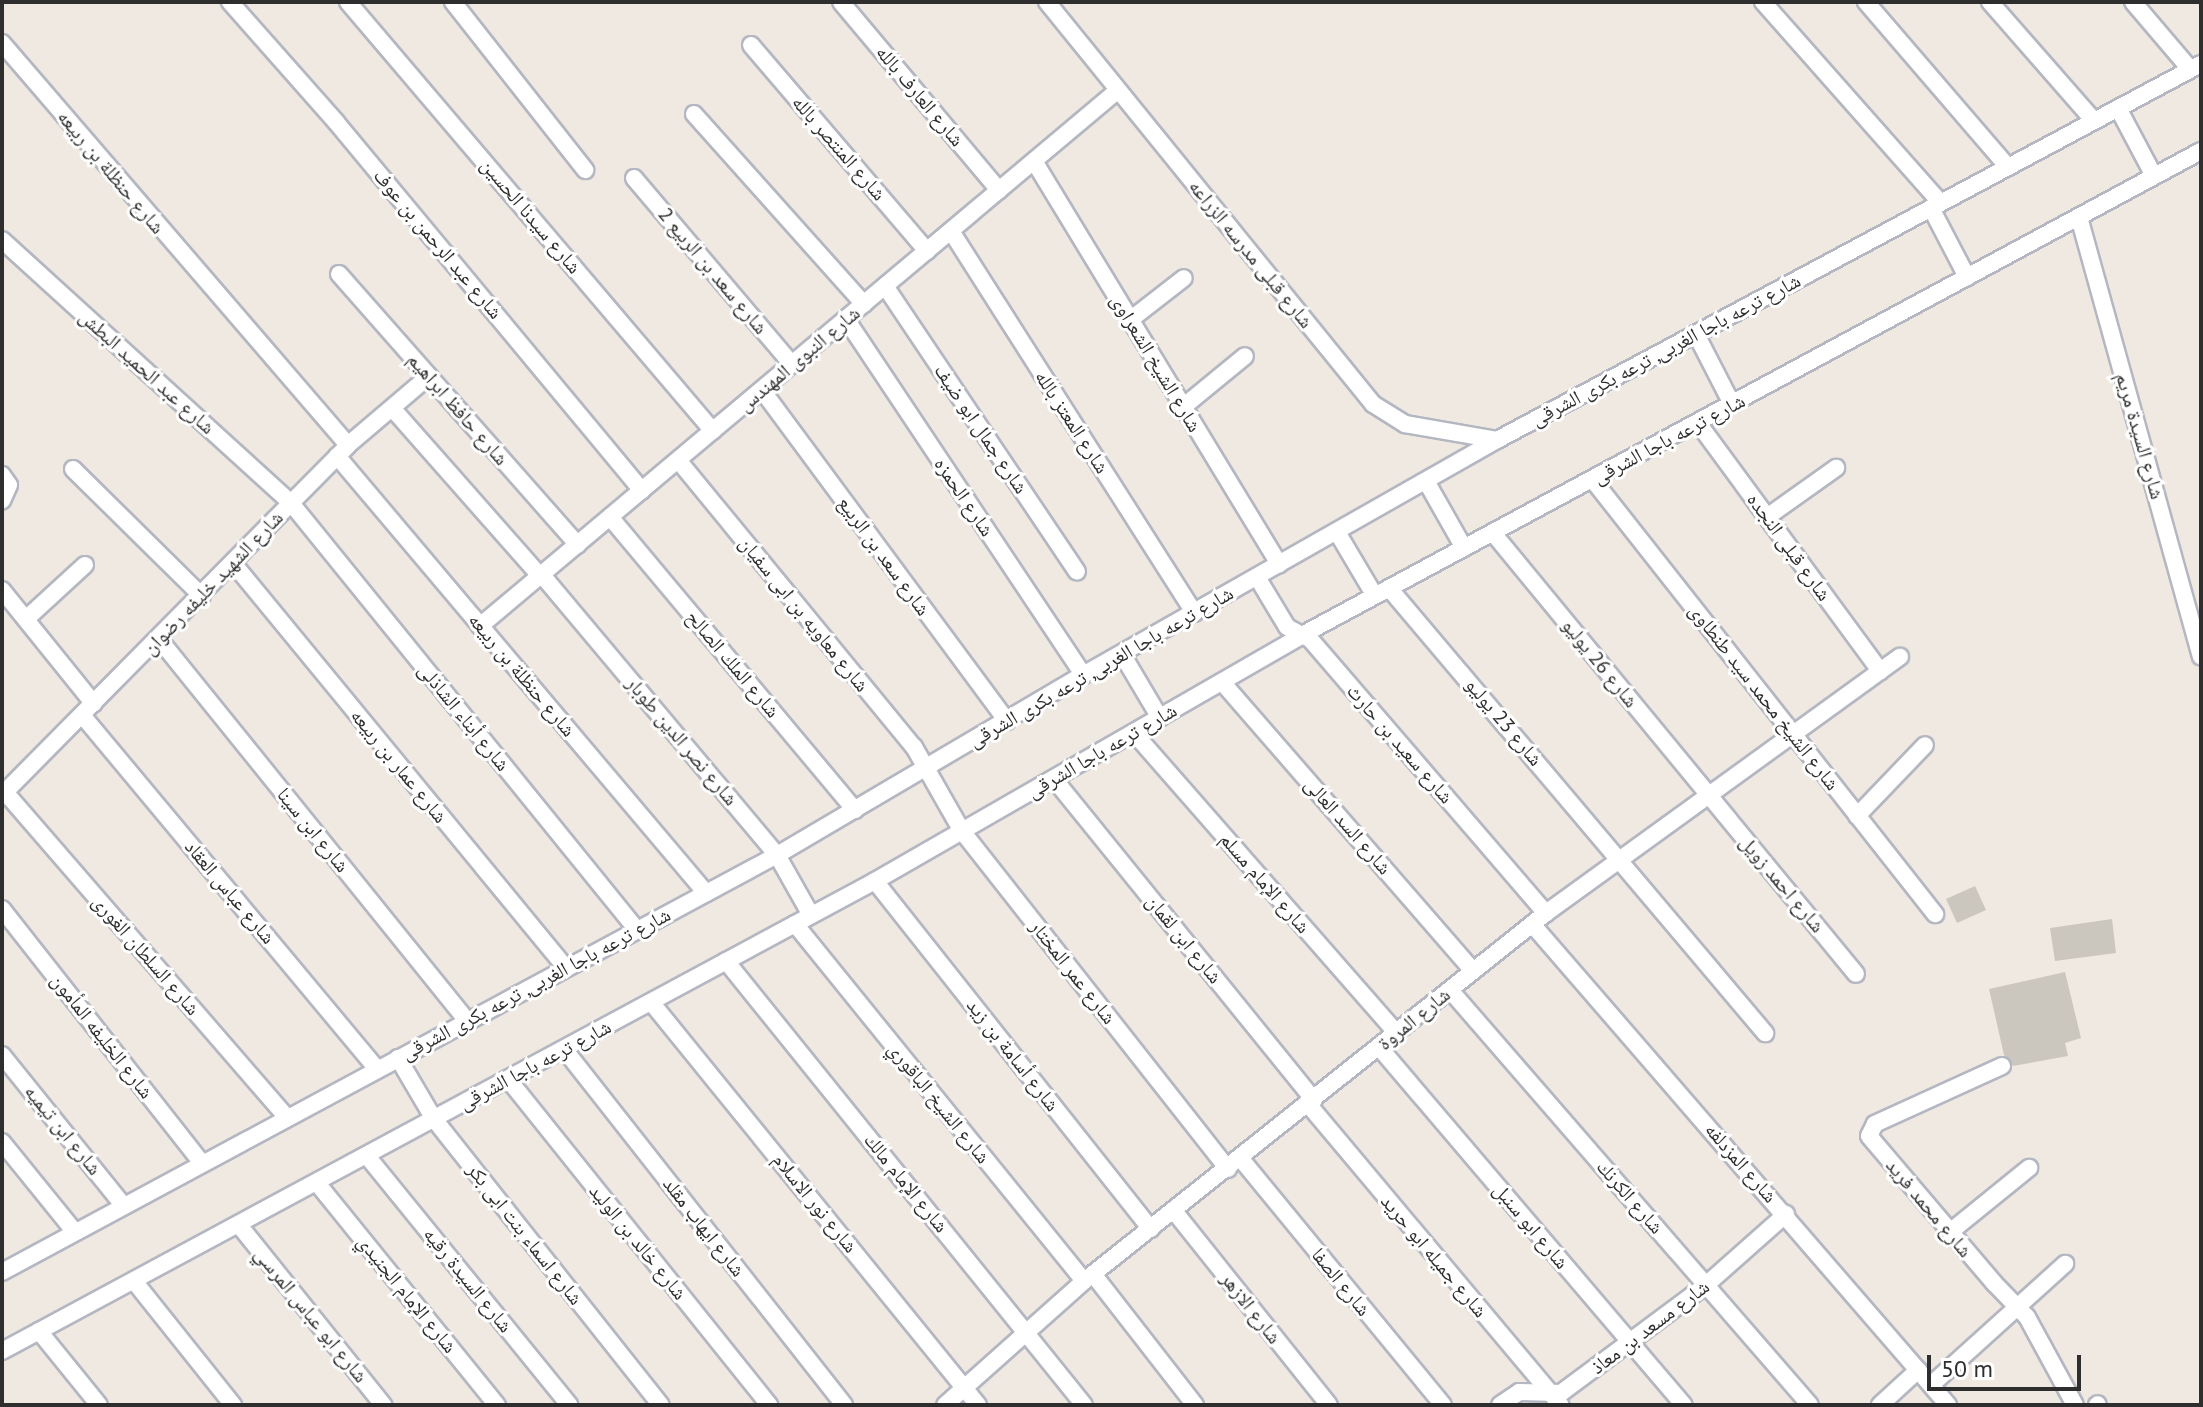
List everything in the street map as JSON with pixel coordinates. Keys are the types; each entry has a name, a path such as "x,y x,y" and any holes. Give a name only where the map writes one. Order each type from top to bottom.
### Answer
{"street":[{"name":"شارع عبد الرحمن بن عوف","path":"230,2 336,122 642,491"},
{"name":"شارع سيدنا الحسين","path":"348,2 713,431"},
{"path":"453,2 585,170"},
{"name":"شارع العارف بالله","path":"841,2 999,190"},
{"name":"شارع قبلى مدرسه الزراعه","path":"1047,2 1373,404 1405,424 1497,440"},
{"path":"1763,2 1936,205 1967,277"},
{"path":"1866,2 2008,167"},
{"path":"1990,2 2094,121"},
{"path":"2133,2 2196,67"},
{"name":"شارع حنظلة بن ربيعه","path":"2,43 342,451 480,626 706,893"},
{"name":"شارع المنتصر بالله","path":"751,45 927,251"},
{"name":"شارع ترعه باجا الغربى, ترعه بكرى الشرقى","path":"2,1272 777,855 925,771 1083,675 1497,440 2196,67"},
{"name":"شارع النبوى المهندس","path":"480,626 1117,91"},
{"path":"2118,108 2154,176"},
{"path":"694,114 864,304"},
{"name":"شارع ترعه باجا الشرقى","path":"2,1351 875,881 1302,635 2201,151"},
{"name":"شارع الشيخ الشعراوى","path":"1034,161 1279,564"},
{"name":"شارع سعد بن الربيع 2","path":"634,178 792,364"},
{"name":"شارع السيدة مريم","path":"2079,217 2201,656"},
{"name":"شارع المعتز بالله","path":"951,231 1194,613"},
{"name":"شارع عبد الحميد البطش","path":"2,240 291,503"},
{"name":"شارع حافظ ابراهيم","path":"339,274 578,545"},
{"path":"1130,320 1184,278"},
{"name":"شارع جمال ابو ضيف","path":"885,286 1077,572"},
{"name":"شارع الحمزه","path":"846,319 1083,675"},
{"path":"1696,334 1732,404"},
{"path":"1183,407 1245,356"},
{"name":"شارع الشهيد خليفه رضوان","path":"3,794 342,451 429,376"},
{"name":"شارع سعد بن الربيع","path":"762,390 1007,721"},
{"name":"شارع نصر الدين طوبار","path":"392,408 541,576 777,855 811,915"},
{"name":"شارع قبلى النجده","path":"1698,423 1880,671"},
{"name":"شارع معاويه بن ابى سفيان","path":"678,460 914,747 925,771"},
{"path":"1767,517 1836,468"},
{"path":"73,469 202,596"},
{"path":"2,475 9,485 4,499"},
{"name":"شارع الشيخ محمد سيد طنطاوى","path":"1593,480 1935,914"},
{"path":"1426,481 1464,548"},
{"name":"شارع أبناء الشاذلى","path":"291,503 637,930"},
{"name":"شارع الملك الصالح","path":"610,517 855,810"},
{"name":"شارع 23 يوليو","path":"1337,532 1382,592 1619,857"},
{"name":"شارع 26 يوليو","path":"1493,533 1707,794"},
{"name":"شارع عمار بن ربيعه","path":"233,563 566,968"},
{"path":"26,619 85,565"},
{"name":"شارع سعيد بن حارث","path":"1257,577 1287,627 1310,639 1539,918"},
{"name":"شارع عباس العقاد","path":"2,590 26,619 88,709 377,1069"},
{"name":"شارع ابن سينا","path":"159,639 467,1021"},
{"path":"1122,654 1160,718"},
{"name":"شارع المروة","path":"945,1405 1089,1277 1539,918 1619,857 1900,657"},
{"name":"شارع السد العالى","path":"1222,682 1473,971"},
{"name":"شارع الإمام مسلم","path":"1134,733 1397,1033"},
{"path":"1857,816 1925,745"},
{"name":"شارع عمر المختار","path":"925,771 962,831 1234,1164"},
{"name":"شارع ابن لقمان","path":"1054,779 1311,1102"},
{"name":"شارع السلطان الغورى","path":"3,794 287,1117"},
{"name":"شارع احمد زويل","path":"1707,794 1856,974"},
{"path":"1619,857 1765,1033"},
{"name":"شارع أسامة بن زيد","path":"875,881 1151,1229"},
{"name":"شارع الخليفه المأمون","path":"2,909 202,1163"},
{"name":"شارع المزدلفه","path":"1539,918 1948,1405"},
{"name":"شارع الشيخ الباقوري","path":"795,924 1195,1405"},
{"name":"شارع الإمام مالك","path":"726,961 1084,1405"},
{"name":"شارع الكرنك","path":"1450,990 1810,1405"},
{"name":"شارع نور الاسلام","path":"651,1002 978,1405"},
{"name":"شارع ابو سنبل","path":"1379,1047 1684,1405"},
{"name":"شارع ايهاب مقلد","path":"564,1049 844,1405"},
{"name":"شارع ابن تيميه","path":"2,1055 124,1206"},
{"name":"شارع اسماء بنت ابى بكر","path":"398,1058 434,1119 661,1405"},
{"name":"شارع محمد فريد","path":"2002,1066 1870,1129 1873,1142 2036,1331 2075,1405"},
{"name":"شارع خالد بن الوليد","path":"508,1079 769,1405"},
{"name":"شارع جميله ابو حريد","path":"1311,1102 1557,1400"},
{"path":"2,1142 75,1232"},
{"name":"شارع السيدة رقيه","path":"367,1156 569,1405"},
{"name":"شارع الصفا","path":"1234,1164 1443,1405"},
{"path":"1950,1232 2029,1168"},
{"name":"شارع الإمام الجنيدي","path":"317,1183 497,1405"},
{"name":"شارع الازهر","path":"1174,1211 1329,1405"},
{"name":"شارع مسعد بن معاذ","path":"1557,1400 1561,1393 1706,1285 1786,1214"},
{"name":"شارع ابو عباس المرسي","path":"239,1225 383,1405"},
{"path":"1931,1385 2065,1264"},
{"path":"134,1281 233,1405"},
{"path":"39,1331 99,1405"},
{"path":"1880,1405 1918,1370"},
{"path":"1500,1405 1519,1392 1531,1390 1557,1400"}],"building":[{"path":"1975,886 1986,910 1957,923 1946,899"},
{"path":"2112,919 2116,953 2055,961 2050,928"},
{"path":"2065,972 2081,1038 2065,1043 2068,1056 2013,1066 2004,1055 1989,989"}]}
